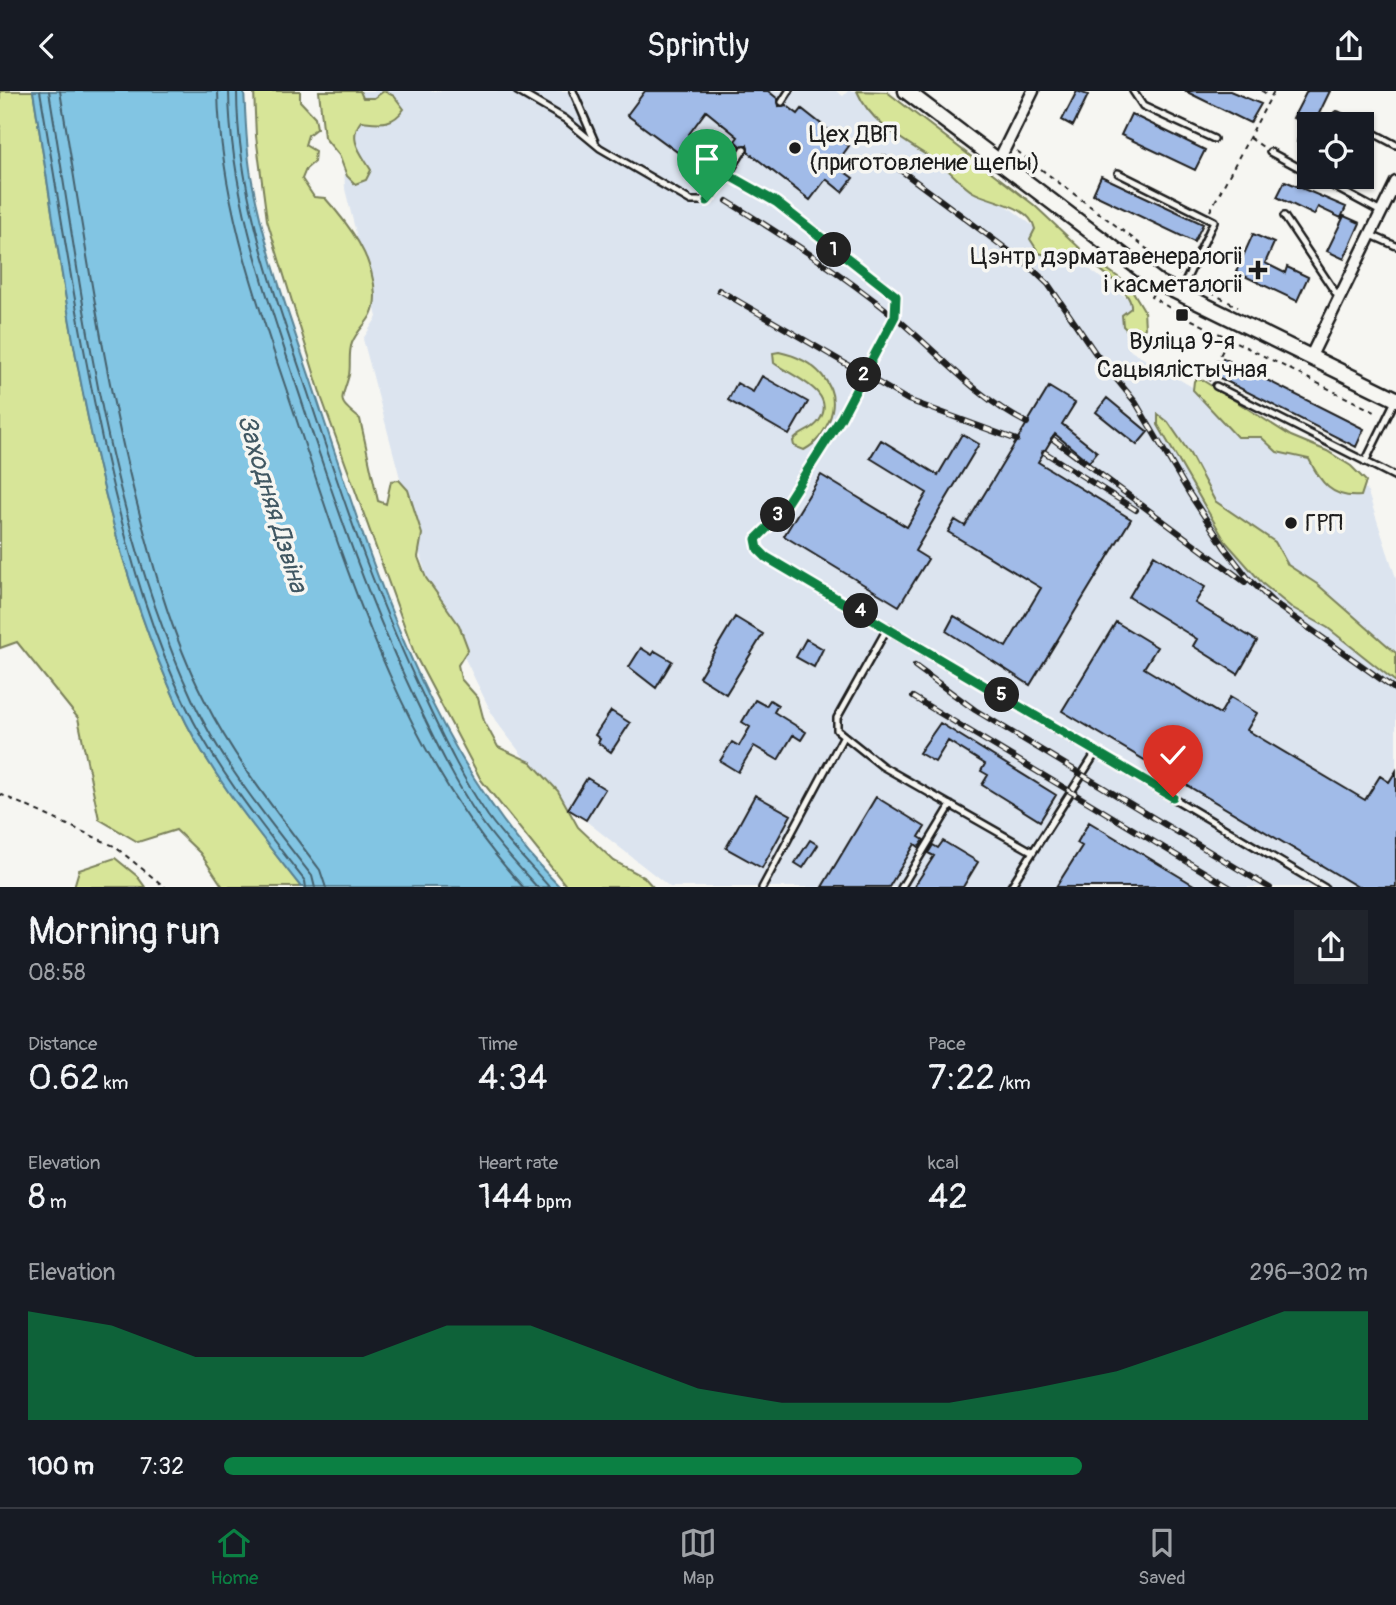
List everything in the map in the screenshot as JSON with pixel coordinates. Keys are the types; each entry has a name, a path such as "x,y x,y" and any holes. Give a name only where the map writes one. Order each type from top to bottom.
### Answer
{"main road":[{"path":"906,91 1159,283 1310,358 1393,405"}],"street":[{"path":"998,162 1033,91"},
{"path":"1310,358 1395,187"}],"lane":[{"path":"517,91 565,119 596,145 691,201 707,201 744,149"},
{"path":"573,91 596,145"},
{"path":"782,101 789,91"},
{"path":"1133,91 1143,106 1214,139"},
{"path":"1374,133 1396,145"},
{"path":"1270,152 1297,167"},
{"path":"1118,173 1214,221 1180,293"},
{"path":"728,175 776,202 896,296 895,316 841,418 777,518 756,539 758,549 766,557 1325,887"},
{"path":"1338,189 1381,212"},
{"path":"1284,216 1339,298"},
{"path":"1371,235 1396,246"},
{"path":"1216,386 1396,477"},
{"path":"1365,462 1393,405"},
{"path":"888,627 837,718 837,730 882,766 1033,852"},
{"path":"762,887 843,737"},
{"path":"1010,887 1097,751"},
{"path":"901,887 951,805"}],"path":[{"path":"1262,91 1271,96"},
{"path":"1207,218 1274,91"},
{"path":"1249,137 1270,152"},
{"path":"1164,274 1170,266"},
{"path":"1153,294 1151,297 1161,303 1229,339 1393,405"},
{"path":"1216,386 1208,379 1229,339"},
{"path":"0,794 114,846 166,887"}],"shaded area":[{"path":"341,91 836,91 843,96 848,91 857,91 1131,301 1140,315 1126,344 1131,351 1367,490 1396,578 1396,887 670,887 553,795 495,720 428,583 363,339 377,317 345,189"}],"green space":[{"path":"0,91 33,91 85,405 123,560 149,635 179,708 205,756 235,801 301,887 223,887 200,853 176,830 138,842 99,819 78,718 17,642 0,648"},
{"path":"254,91 300,91 300,101 315,117 317,128 308,135 305,145 315,151 314,162 306,169 302,179 314,197 325,198 343,219 359,243 370,268 375,296 373,311 352,343 349,375 342,400 360,419 378,501 386,504 391,481 399,480 408,490 422,534 418,557 426,578 459,625 468,649 458,665 461,679 478,698 484,721 498,747 531,762 558,791 578,827 614,861 644,877 653,887 567,887 481,780 415,655 322,399 267,220 256,136"},
{"path":"319,91 360,91 363,98 374,98 384,91 394,96 404,109 390,121 361,121 357,128 357,146 371,170 366,180 355,184 347,176 339,155 324,137"},
{"path":"857,91 887,92 1034,205 1086,254 1129,285 1144,310 1145,328 1141,332 1131,334 1123,326 1122,315 1131,308 1130,301 1110,278 1077,256 1039,253 1030,239 1035,229 1026,215 1018,209 969,189 944,167 882,124 872,115"},
{"path":"779,352 813,367 822,375 832,396 833,408 827,426 816,441 804,450 794,446 793,441 819,421 824,411 823,402 810,386 774,363 773,353"},
{"path":"1199,378 1291,436 1327,451 1351,466 1366,481 1361,496 1335,492 1323,482 1309,459 1277,452 1261,437 1237,437 1193,390 1194,381"},
{"path":"1158,414 1168,422 1190,454 1215,501 1275,542 1288,565 1317,584 1396,653 1396,682 1328,628 1291,607 1263,584 1225,541 1158,425"},
{"path":"115,858 137,876 145,887 74,887 79,870"}],"water":[{"name":"Заходняя Дзвіна","path":"33,91 244,91 250,170 266,240 343,477 388,603 414,665 477,784 516,838 560,887 301,887 219,778 179,708 149,635 123,560 85,405"}],"building":[{"path":"645,91 768,91 778,99 779,106 786,105 798,114 802,109 849,146 835,165 853,178 842,192 826,179 810,200 748,152 747,145 740,146 735,141 738,137 706,111 689,134 704,145 691,162 627,115"},
{"path":"1077,91 1088,95 1073,126 1062,120"},
{"path":"1185,91 1230,91 1261,104 1250,123"},
{"path":"1307,91 1330,91 1320,112 1297,112 1297,120 1293,118"},
{"path":"1131,114 1205,150 1195,170 1121,135"},
{"path":"1101,176 1203,224 1194,242 1093,194"},
{"path":"1285,181 1297,186 1297,189 1304,189 1346,207 1341,218 1318,207 1314,215 1277,197"},
{"path":"1344,216 1360,223 1344,259 1327,251"},
{"name":"Цэнтр дэрматавенералогіі і касметалогіі","path":"1253,234 1274,243 1265,263 1285,273 1287,267 1308,277 1297,301 1236,272"},
{"path":"1223,358 1364,429 1356,447 1214,375"},
{"path":"762,376 808,402 789,435 728,400 737,383 753,392"},
{"path":"1049,387 1075,403 1062,424 1097,452 1089,462 1055,434 1038,462 1131,519 1030,685 946,631 954,616 1006,647 1041,588 948,532 955,520 965,526"},
{"path":"1107,398 1148,432 1137,445 1096,412"},
{"path":"962,434 979,444 915,551 928,559 899,606 784,536 821,475 907,527 927,493 870,458 881,440 938,475"},
{"path":"1154,555 1205,587 1195,603 1257,641 1238,674 1193,646 1197,639 1129,597"},
{"path":"735,617 763,634 726,694 699,677"},
{"path":"1116,622 1157,647 1144,668 1220,714 1230,697 1257,713 1247,730 1365,800 1380,776 1389,782 1396,771 1396,887 1358,887 1062,711"},
{"path":"806,639 823,649 814,667 796,657"},
{"path":"641,648 652,655 655,651 672,661 656,688 629,667"},
{"path":"755,700 766,706 770,700 778,705 774,712 806,732 801,740 793,735 778,760 754,746 738,772 720,761 732,742 739,746 750,727 742,722"},
{"path":"611,711 630,723 611,752 598,743 600,739 595,735"},
{"path":"940,723 1056,795 1040,821 982,785 988,775 981,771 985,764 948,741 935,762 919,753"},
{"path":"587,778 605,789 586,820 568,809"},
{"path":"755,795 791,815 762,868 726,848"},
{"path":"876,797 925,827 919,837 924,840 919,847 915,844 889,887 822,887"},
{"path":"1089,822 1197,887 1056,887 1082,846 1077,843"},
{"path":"810,840 818,845 803,868 795,863"},
{"path":"943,841 978,862 963,887 914,887 934,856 928,853 933,845 938,848"}],"railway":[{"path":"883,157 1029,266 1048,284 1096,354 1136,403 1225,548 1248,578 1275,604"},
{"path":"727,201 854,285 894,316 991,401 1027,423"},
{"path":"719,290 908,400 1017,440"},
{"path":"1053,439 1245,582"},
{"path":"1044,452 1136,510"},
{"path":"1268,599 1396,690"},
{"path":"915,666 975,710 1268,887"},
{"path":"913,697 1229,887"}],"place":[{"name":"Цех ДВП (приготовление щепы)","path":"795,148"},
{"name":"Цэнтр дэрматавенералогіі і касметалогіі","path":"1258,270"},
{"name":"Вуліца 9-я Сацыялістычная","path":"1182,315"},
{"name":"ГРП","path":"1291,523"}],"route":[{"path":"707,201 728,175 776,202 818,238 896,296 895,316 841,418 777,518 756,539 758,549 766,557 1173,797"}]}
